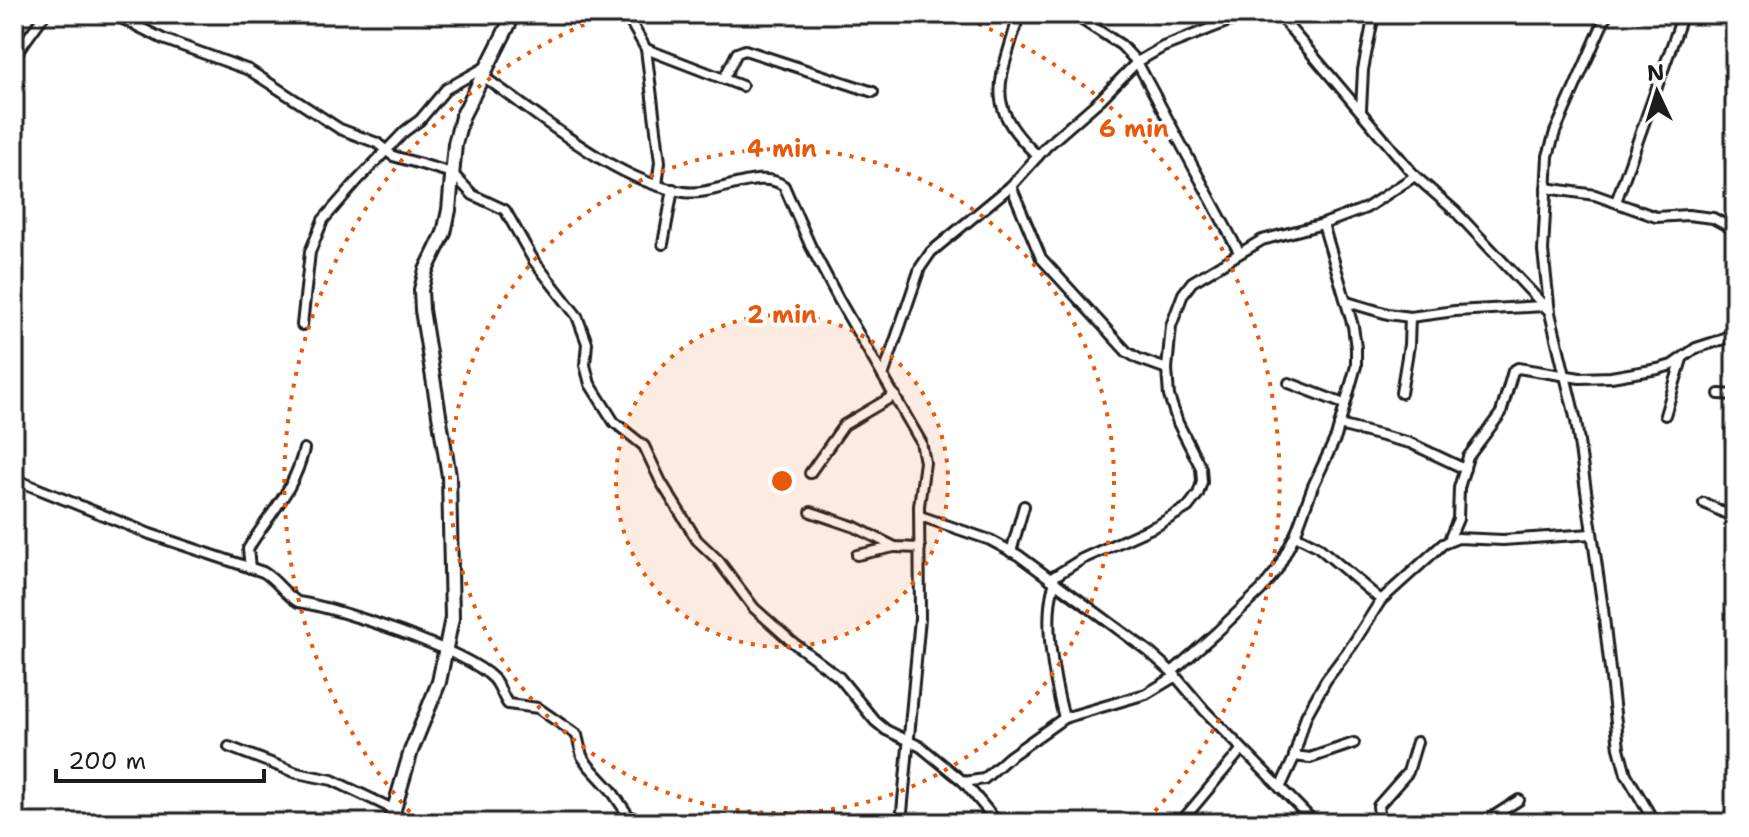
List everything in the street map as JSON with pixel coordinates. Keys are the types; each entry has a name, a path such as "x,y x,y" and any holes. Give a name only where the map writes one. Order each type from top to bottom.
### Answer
{"street":[{"path":"14,57 45,14"},
{"path":"113,14 163,39 249,70 340,129 365,137 393,156 452,173 473,195 505,210 534,261 577,316 587,343 585,365 590,384 614,422 644,446 661,482 697,540 718,560 754,608 839,677 875,721 886,730 909,740 964,782 998,823"},
{"path":"390,823 411,751 439,682 452,618 449,476 421,290 426,270 444,233 462,117 514,14"},
{"path":"626,14 646,49 660,162 657,185"},
{"path":"1019,14 998,94 1007,123 1038,156"},
{"path":"1073,14 1121,45 1137,62 1239,252"},
{"path":"883,376 924,260 1011,186 1038,156 1137,62 1163,47 1247,14"},
{"path":"1278,14 1415,176 1455,211 1547,310"},
{"path":"1361,110 1363,70 1374,14"},
{"path":"1607,14 1559,120 1548,156 1543,251 1547,310 1567,378 1603,609 1619,748 1626,774 1655,823"},
{"path":"1616,202 1683,14"},
{"path":"646,49 742,86"},
{"path":"724,78 737,53 745,50 873,92"},
{"path":"302,325 310,252 315,236 336,204 420,120 446,89 490,64"},
{"path":"484,77 610,163 657,185 684,193 706,192 766,178 777,180 784,186 810,245 925,453 919,506 920,618 901,823"},
{"path":"1064,718 1058,695 1049,617 1053,580 1082,559 1158,525 1188,507 1202,482 1201,468 1178,423 1169,396 1167,369 1171,326 1183,294 1192,282 1239,252 1274,236 1323,224 1366,208 1415,176"},
{"path":"1011,186 1035,247 1053,273 1127,352 1167,369"},
{"path":"1546,188 1595,195 1656,217 1688,215 1713,218 1735,230"},
{"path":"663,244 673,189"},
{"path":"964,782 984,779 1064,718 1146,694 1174,674 1261,590 1277,570 1295,535 1339,425 1356,357 1353,326 1323,224"},
{"path":"1347,302 1410,317 1455,311 1547,310"},
{"path":"1401,393 1410,317"},
{"path":"1280,788 1316,696 1381,600 1449,540 1458,519 1459,488 1468,457 1501,413 1513,371 1518,368 1567,378 1626,374 1672,365 1696,348 1721,340 1735,331"},
{"path":"1665,415 1682,358"},
{"path":"1289,383 1344,404"},
{"path":"1719,394 1735,395"},
{"path":"810,473 844,425 895,395"},
{"path":"1339,425 1410,443 1465,469"},
{"path":"250,568 248,549 286,495 299,469 304,449"},
{"path":"14,479 138,529 250,568 273,578 290,598 298,602 370,622 446,649 494,679 508,704 538,708 577,735 582,756 628,815 638,823"},
{"path":"1704,503 1735,518"},
{"path":"1011,552 1024,506"},
{"path":"811,512 855,527 895,547"},
{"path":"920,516 957,527 1011,552 1053,580 1174,674 1315,823"},
{"path":"1449,540 1591,534"},
{"path":"1295,535 1317,546 1381,600"},
{"path":"857,555 895,547 920,548"},
{"path":"1380,823 1378,806 1408,772 1417,742"},
{"path":"1294,756 1317,757 1354,743"},
{"path":"229,747 297,773 332,780 395,810"},
{"path":"1180,823 1242,749"},
{"path":"980,801 984,779"},
{"path":"1483,823 1519,800"}]}
